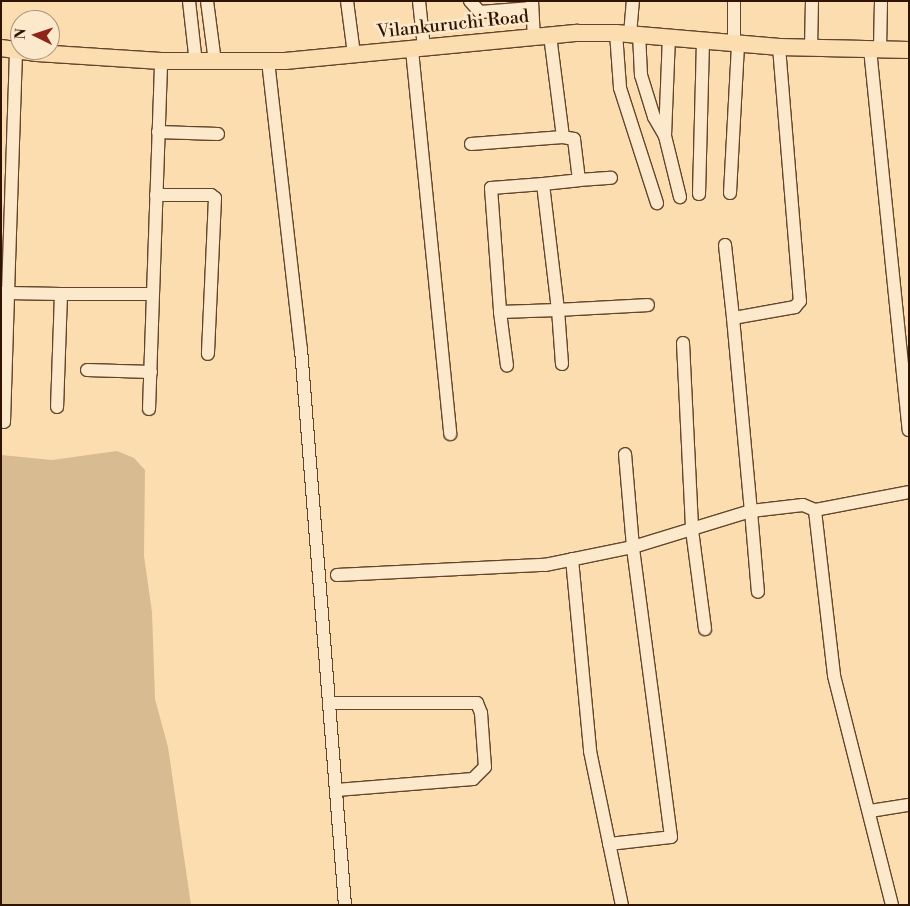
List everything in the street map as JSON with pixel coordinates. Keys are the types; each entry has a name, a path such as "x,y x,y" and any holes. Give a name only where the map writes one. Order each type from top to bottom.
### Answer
{"main road":[{"name":"Vilankuruchi Road","path":"8,49 196,63 268,61 418,49 542,36 628,33 779,47 909,50"}],"street":[{"path":"189,1 196,63"},
{"path":"208,1 215,62"},
{"path":"347,1 354,54"},
{"path":"419,1 418,49 450,434"},
{"path":"470,1 480,12 532,5 542,36 563,138"},
{"path":"633,1 620,88 657,203"},
{"path":"730,192 736,42 734,1"},
{"path":"811,48 812,1"},
{"path":"881,1 875,49 909,430"},
{"path":"628,33 654,118 666,136"},
{"path":"669,36 666,136 680,197"},
{"path":"699,194 703,39"},
{"path":"733,318 795,307 800,301 779,47"},
{"path":"4,422 8,49"},
{"path":"150,409 161,61"},
{"path":"268,61 300,349 345,905"},
{"path":"158,132 218,134"},
{"path":"471,144 563,138 574,140 579,180"},
{"path":"507,366 500,312 491,188 611,178"},
{"path":"543,184 558,310 562,364"},
{"path":"156,194 211,195 215,198 208,354"},
{"path":"725,245 758,592"},
{"path":"5,293 153,294"},
{"path":"57,406 61,294"},
{"path":"500,312 648,305"},
{"path":"683,343 692,530 705,629"},
{"path":"87,370 151,372"},
{"path":"609,844 671,837 633,546 625,454"},
{"path":"337,575 545,565 633,546 751,511 803,505 814,510 909,492"},
{"path":"814,510 834,675 870,811 892,905"},
{"path":"572,559 590,751 622,905"},
{"path":"330,703 476,704 480,713 485,767 474,779 336,790"},
{"path":"870,811 909,805"}],"shaded area":[{"path":"117,451 134,458 145,470 144,556 152,612 155,699 168,747 191,905 1,905 1,455 52,460"}]}
